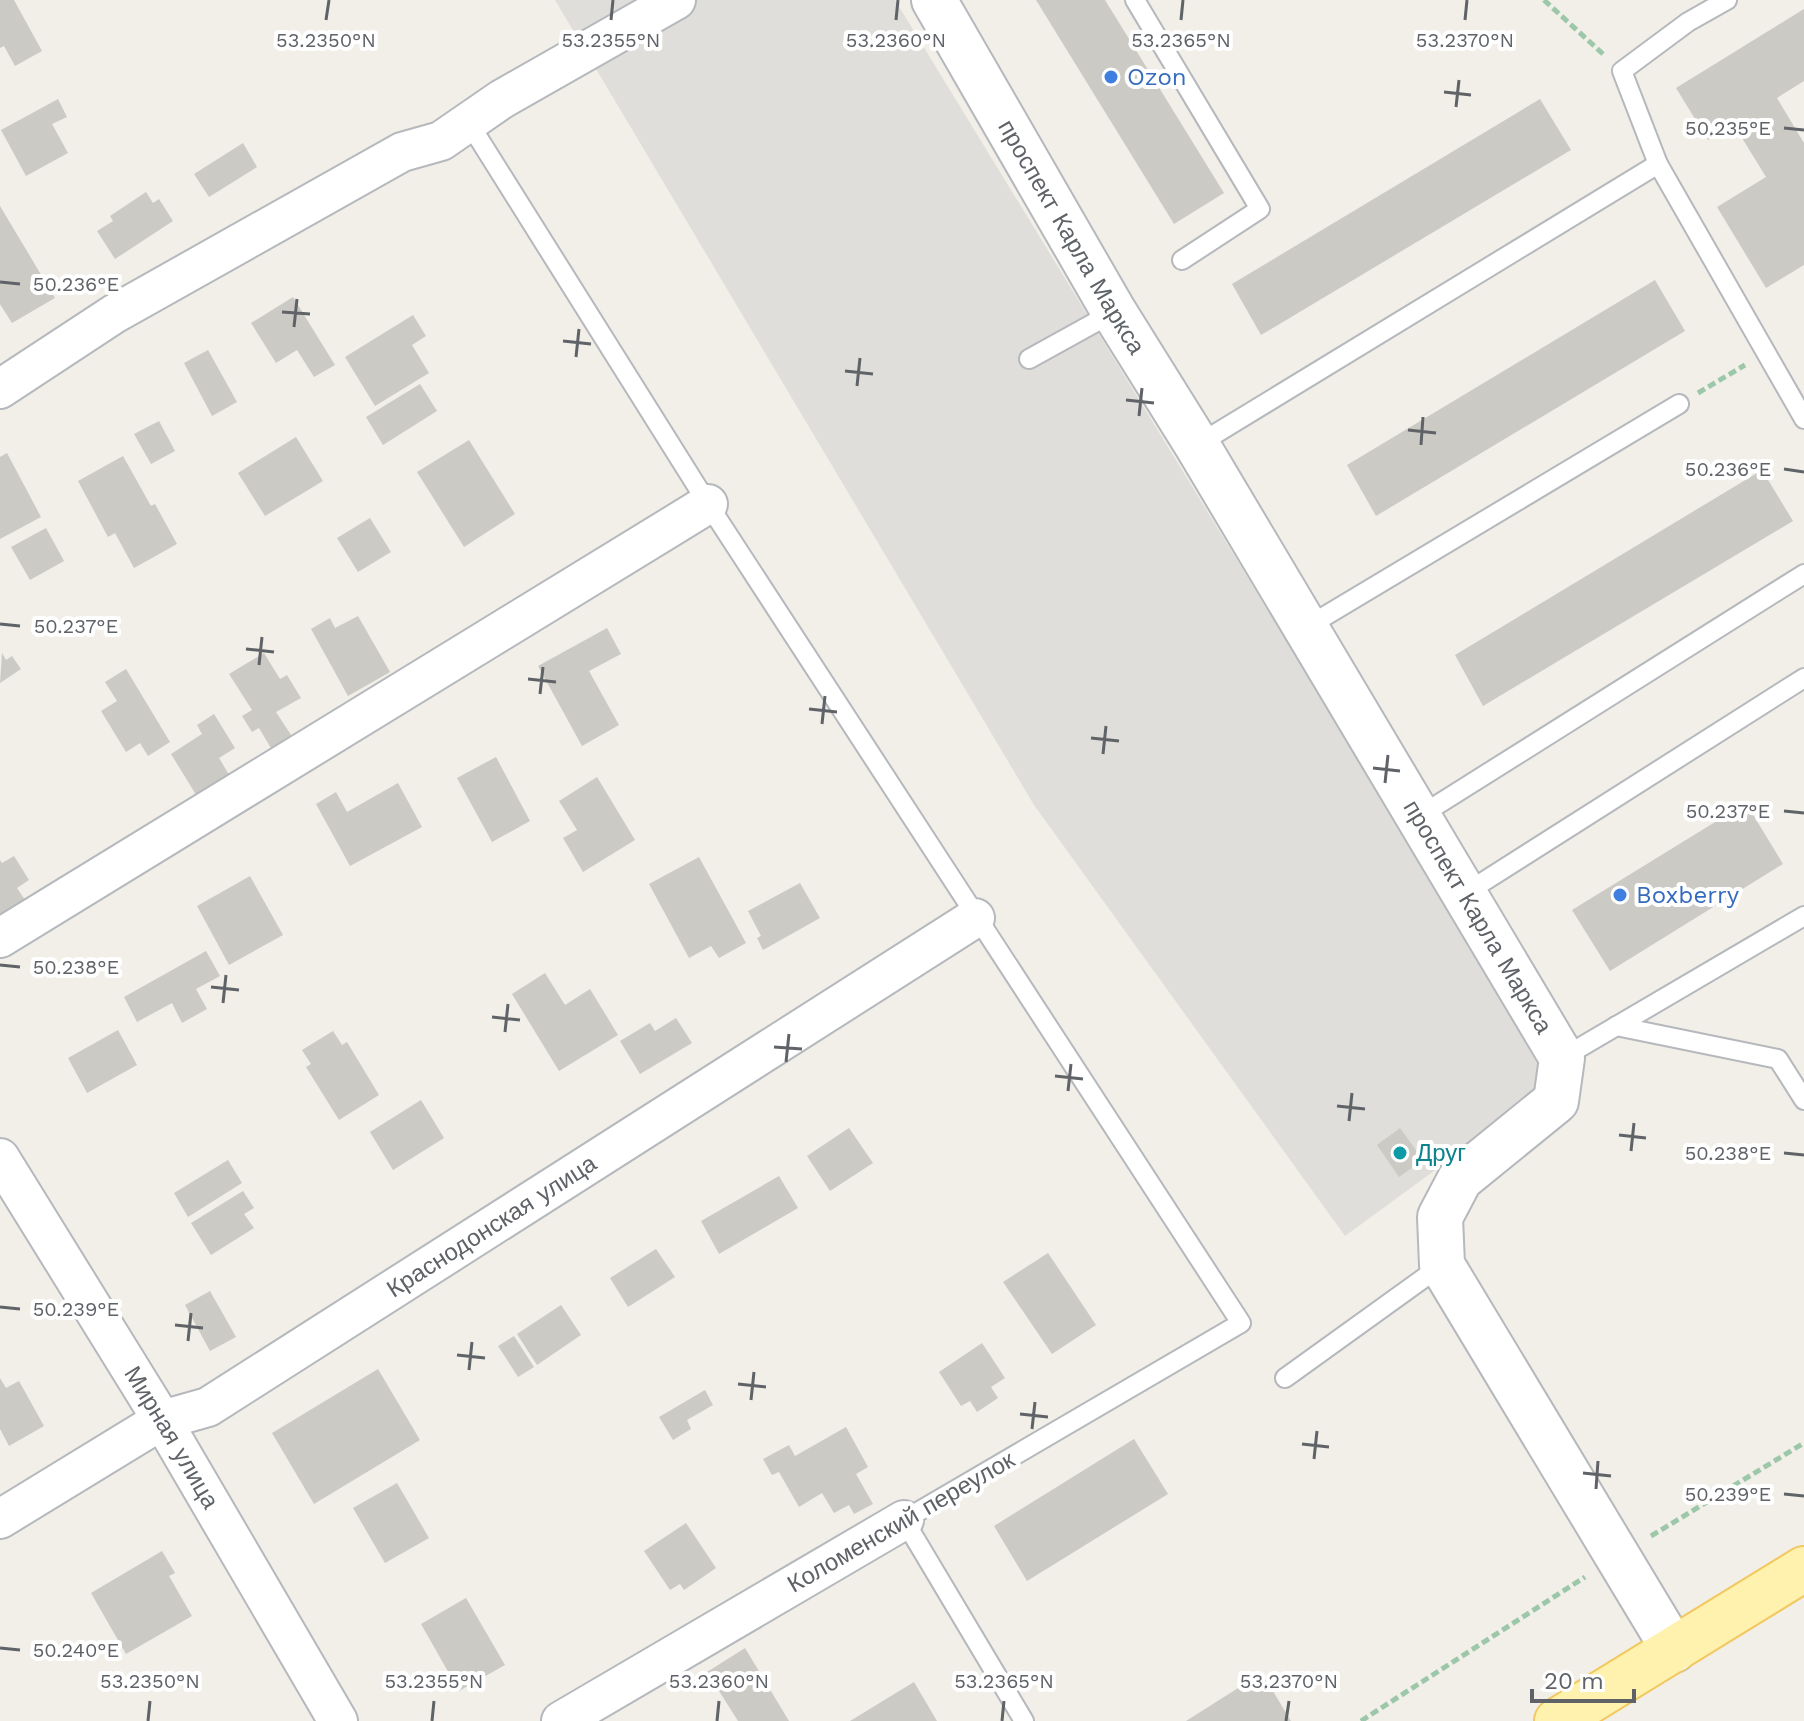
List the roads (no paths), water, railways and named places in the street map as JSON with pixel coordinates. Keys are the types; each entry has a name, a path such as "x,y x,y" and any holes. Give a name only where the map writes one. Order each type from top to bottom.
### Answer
{"main road":[{"path":"1557,1721 1804,1569"}],"street":[{"path":"0,389 114,314 402,152 441,141 565,61 676,0"},
{"name":"проспект Карла Маркса","path":"934,0 1114,312 1197,445 1562,1058 1556,1101 1460,1179 1440,1217 1442,1265 1674,1650"},
{"path":"0,938 708,504"},
{"name":"Краснодонская улица","path":"0,1519 162,1420 208,1407 975,918"},
{"name":"Мирная улица","path":"0,1158 162,1420 338,1721"},
{"name":"Коломенский переулок","path":"561,1721 904,1520"}],"lane":[{"path":"1135,0 1260,209 1182,260"},
{"path":"1727,0 1688,22 1622,71 1658,164 1804,419"},
{"path":"469,123 708,504 975,918"},
{"path":"1197,445 1658,164"},
{"path":"1029,359 1114,312"},
{"path":"1305,628 1679,404"},
{"path":"1418,817 1804,574"},
{"path":"1464,894 1804,678"},
{"path":"1562,1058 1804,916"},
{"name":"Коломенский переулок","path":"904,1520 1241,1323 975,918"},
{"path":"1616,1026 1778,1059 1804,1100"},
{"path":"1285,1378 1442,1265"},
{"path":"904,1520 1024,1721"}],"place":[{"name":"Ozon","path":"1111,77"},
{"name":"Boxberry","path":"1620,895"},
{"name":"Друг","path":"1400,1153"}]}
